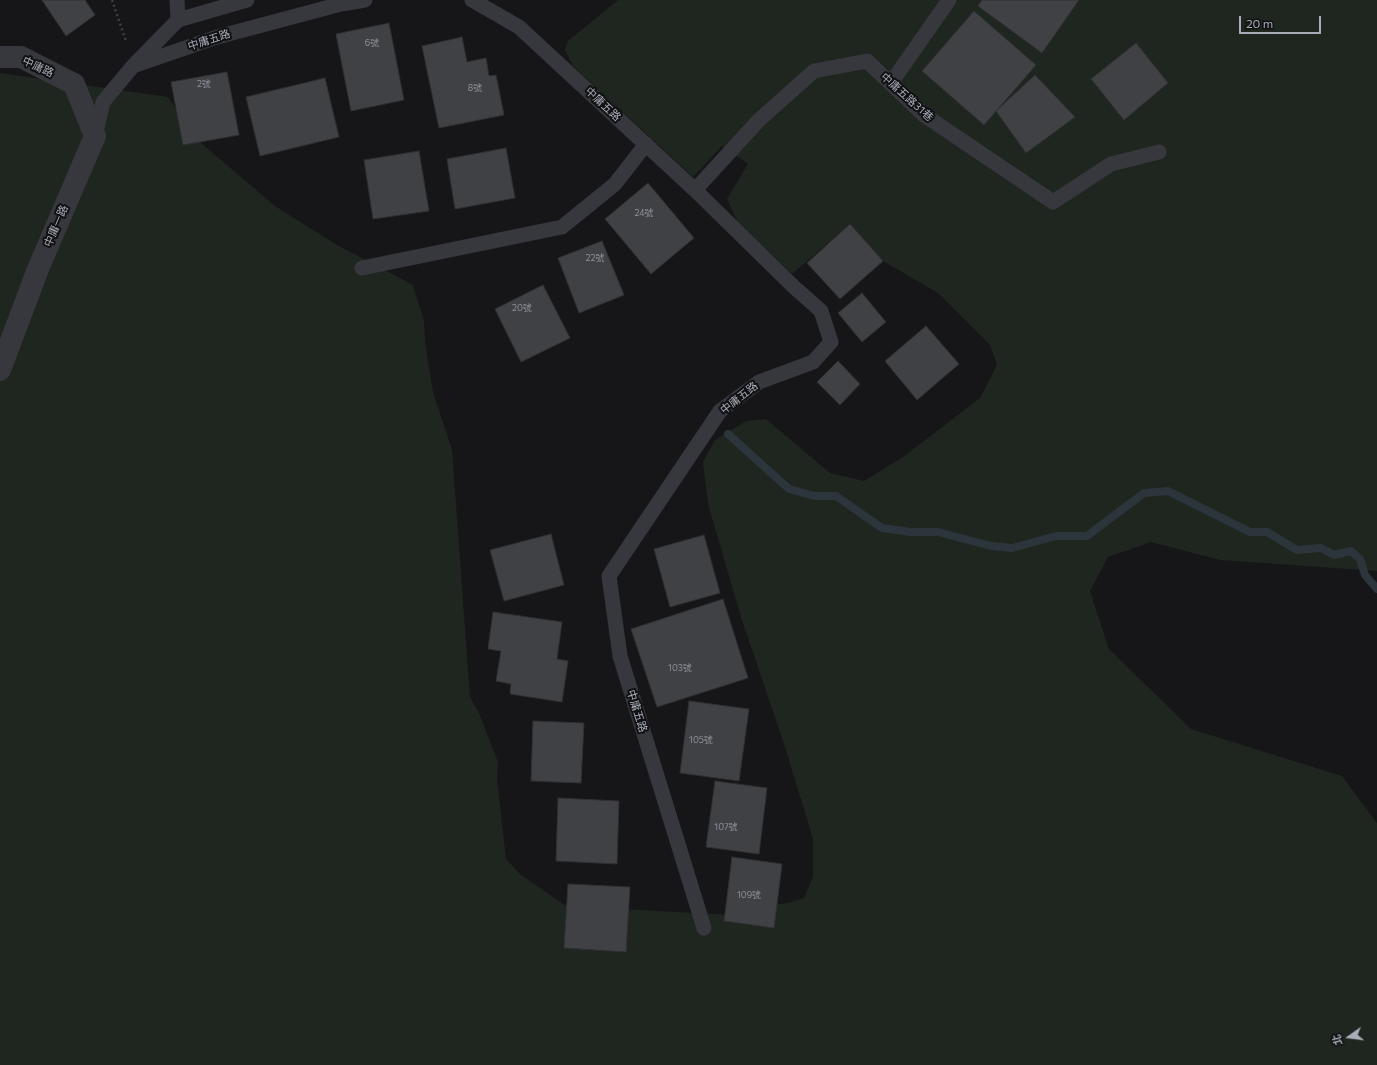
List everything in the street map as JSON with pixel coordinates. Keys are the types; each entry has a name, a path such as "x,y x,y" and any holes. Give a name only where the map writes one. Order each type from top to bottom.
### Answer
{"street":[{"name":"中庸路","path":"0,57 21,57 74,84 94,136"},
{"name":"中庸一路","path":"0,370 38,269 94,136"}],"lane":[{"path":"177,0 178,20"},
{"path":"94,136 103,102 133,66 178,20 247,0"},
{"name":"中庸五路","path":"133,66 217,37 341,4 365,0"},
{"name":"中庸五路","path":"472,0 519,26 695,190 794,287 821,311 831,342 813,362 758,382 720,411 609,576 620,656 704,928"},
{"path":"891,83 949,0"},
{"name":"中庸五路31巷","path":"695,190 759,120 814,71 867,61 924,115 1053,202 1110,164 1159,152"},
{"path":"362,268 562,227 615,184 646,144"}],"path":[{"path":"112,0 133,66"}],"shaded area":[{"path":"618,0 1377,0 1377,571 1220,560 1151,542 1108,557 1090,591 1109,649 1191,729 1342,776 1377,823 1377,1065 0,1065 0,73 168,97 194,137 275,206 337,245 413,285 424,321 425,342 433,392 452,450 470,697 479,713 498,762 497,779 506,859 521,875 566,906 731,915 772,905 788,903 804,898 813,876 813,839 786,750 741,617 708,504 703,462 715,440 746,421 766,419 830,473 864,481 903,457 980,398 997,365 990,345 938,293 883,261 850,224 792,274 737,221 727,199 748,164 722,146 693,177 573,66 565,50 568,41"}],"building":[{"path":"42,0 85,0 95,15 66,36"},
{"path":"982,0 1079,0 1042,53 978,6"},
{"path":"974,11 1036,65 984,125 922,71"},
{"path":"389,23 404,100 351,111 336,34"},
{"path":"462,37 467,62 486,58 489,76 496,75 504,115 439,128 422,46"},
{"path":"1136,43 1168,83 1124,120 1091,79"},
{"path":"227,72 239,135 183,145 171,82"},
{"path":"1035,75 1075,117 1026,153 996,111"},
{"path":"325,78 339,137 260,156 246,97"},
{"path":"506,148 515,198 455,209 447,159"},
{"path":"419,151 429,211 373,219 364,160"},
{"path":"648,183 694,238 651,274 605,219"},
{"path":"850,224 883,261 840,299 807,263"},
{"path":"602,241 624,295 579,313 558,258"},
{"path":"543,285 570,338 521,362 495,309"},
{"path":"862,293 886,322 862,342 838,313"},
{"path":"926,326 959,364 917,400 885,361"},
{"path":"838,361 860,384 840,405 817,382"},
{"path":"551,534 564,585 504,601 490,550"},
{"path":"704,535 720,593 670,607 654,549"},
{"path":"723,599 748,678 657,707 631,629"},
{"path":"493,612 562,622 557,659 568,661 562,702 510,694 511,684 496,681 501,651 488,649"},
{"path":"689,701 749,709 739,781 680,773"},
{"path":"533,721 584,723 581,783 531,781"},
{"path":"715,781 767,788 759,854 706,847"},
{"path":"558,798 619,801 617,864 556,861"},
{"path":"732,857 782,864 774,928 724,921"},
{"path":"568,884 630,887 626,952 564,948"}],"waterway":[{"path":"728,434 789,489 814,496 836,496 882,528 911,532 938,532 991,546 1012,548 1056,536 1087,536 1144,493 1168,491 1250,532 1267,532 1297,550 1321,548 1334,555 1351,551 1360,559 1365,575 1377,589"}]}
